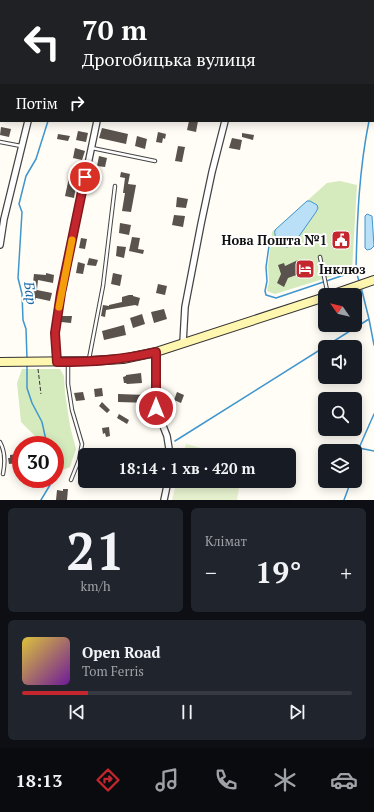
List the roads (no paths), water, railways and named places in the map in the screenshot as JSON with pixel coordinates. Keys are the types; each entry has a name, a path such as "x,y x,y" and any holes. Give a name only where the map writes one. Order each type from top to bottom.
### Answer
{"main road":[{"path":"351,288 374,280"},
{"path":"0,362 68,362 123,359 156,352 318,299"}],"street":[{"path":"0,245 2,219 28,122"},
{"path":"57,362 55,333 61,293 97,122"},
{"path":"183,343 185,307 212,172 225,122"},
{"path":"156,352 156,408 167,436 169,448"},
{"path":"164,500 167,488"}],"lane":[{"path":"0,142 22,146"},
{"path":"91,148 154,161"},
{"path":"89,361 104,286 115,186"},
{"path":"320,257 327,288"},
{"path":"68,362 68,384 72,410 82,444 81,456 71,480"},
{"path":"0,442 5,464 4,474"}],"water":[{"path":"307,201 317,205 318,208 295,242 287,247 280,243 276,238 275,230"},
{"path":"367,214 372,216 374,246 367,250 365,248 365,216"}],"waterway":[{"name":"Бар","path":"27,359 26,329 23,320 22,294 18,278 22,212 19,204 26,176 36,159 48,122"},
{"path":"359,281 356,271 358,214 363,158 369,122"},
{"path":"277,239 269,246 266,267 266,295 276,298 356,271"},
{"path":"361,287 374,345"},
{"path":"175,441 369,319"},
{"name":"Бар","path":"27,365 27,388 32,403 42,422 45,436"},
{"path":"361,444 374,414"},
{"path":"362,449 374,451"},
{"name":"Бар","path":"41,500 48,488"},
{"path":"344,500 348,488"}],"place":[{"name":"Нова Пошта №1","path":"341,240"},
{"name":"Інклюз","path":"305,269"}]}
